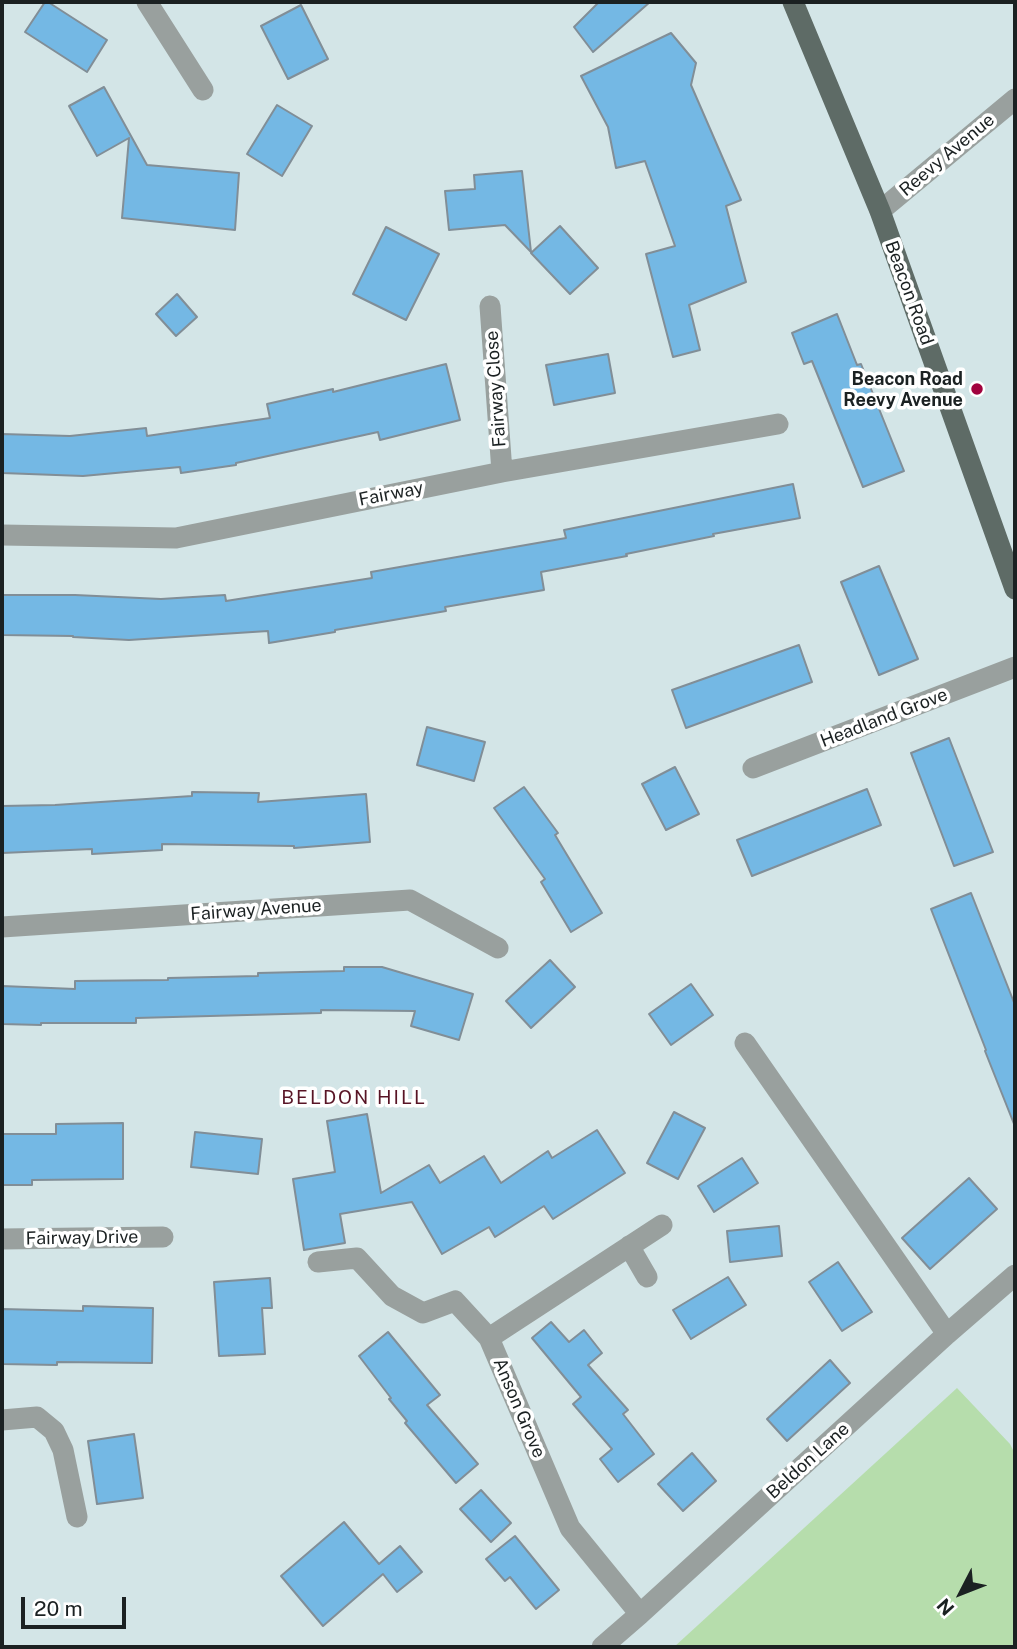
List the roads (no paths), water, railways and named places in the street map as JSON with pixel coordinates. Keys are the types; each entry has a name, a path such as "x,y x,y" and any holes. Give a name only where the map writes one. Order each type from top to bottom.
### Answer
{"main road":[{"name":"Beacon Road","path":"793,2 880,211 1015,589"}],"street":[{"path":"147,2 203,90"},
{"name":"Reevy Avenue","path":"880,211 1015,99"},
{"name":"Fairway Close","path":"490,306 502,472"},
{"name":"Fairway","path":"2,535 176,538 502,472 778,424"},
{"name":"Headland Grove","path":"753,768 1015,667"},
{"name":"Fairway Avenue","path":"2,927 410,900 498,948"},
{"path":"745,1043 947,1334"},
{"name":"Anson Grove","path":"640,1614 570,1528 489,1338 662,1225"},
{"name":"Fairway Drive","path":"2,1239 163,1237"},
{"path":"629,1246 647,1277"},
{"path":"318,1262 357,1258 392,1296 423,1313 455,1301 489,1338"},
{"name":"Beldon Lane","path":"602,1647 1015,1275"},
{"path":"2,1420 37,1417 54,1431 63,1450 77,1517"}],"place":[{"name":"Beacon Road Reevy Avenue","path":"977,389"}],"district":[{"name":"BELDON HILL","path":"354,1098"}]}
